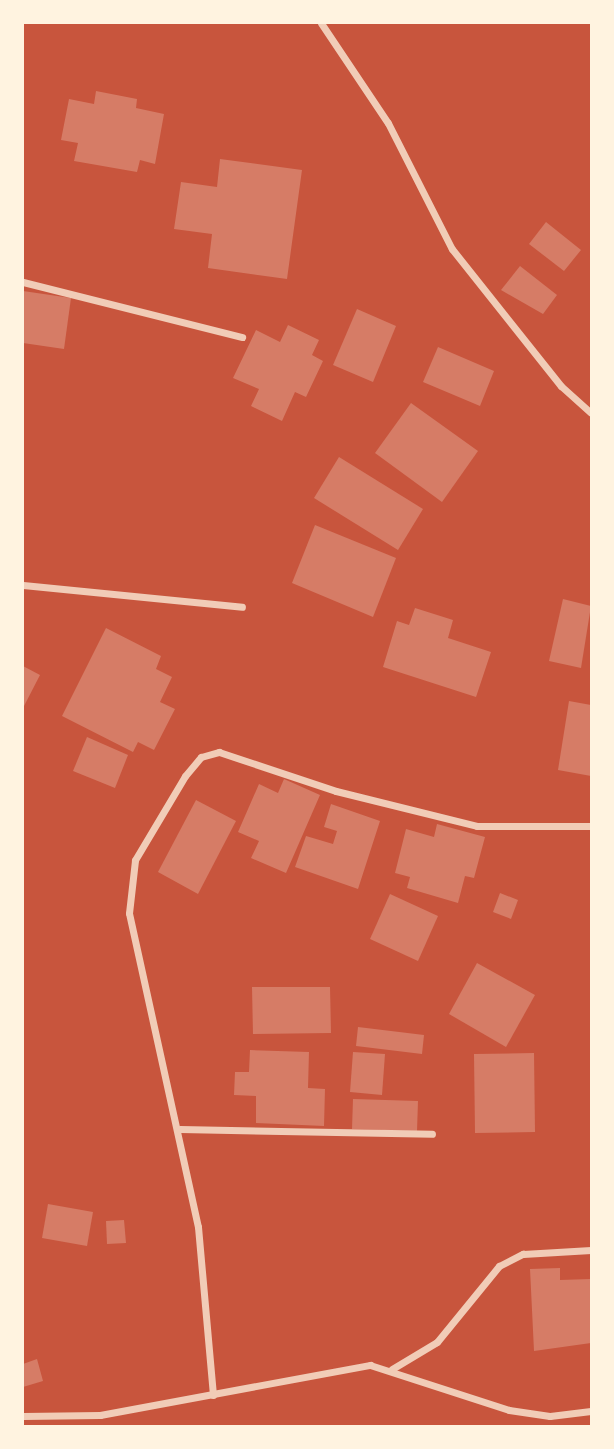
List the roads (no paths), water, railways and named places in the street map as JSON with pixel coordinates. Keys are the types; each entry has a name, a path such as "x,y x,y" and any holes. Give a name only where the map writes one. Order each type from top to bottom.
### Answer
{"street":[{"path":"321,23 388,123 452,248 561,386 591,412"},
{"path":"23,282 242,337"},
{"path":"23,585 242,607"},
{"path":"213,1395 198,1227 180,1129 129,913 129,884 135,860 201,757 219,752 240,756 336,791 477,826 591,826"},
{"path":"180,1129 432,1134"},
{"path":"392,1369 437,1342 499,1266 523,1254 591,1250"},
{"path":"23,1416 100,1415 213,1395 350,1366 392,1369 509,1410 550,1416 591,1412"}]}
